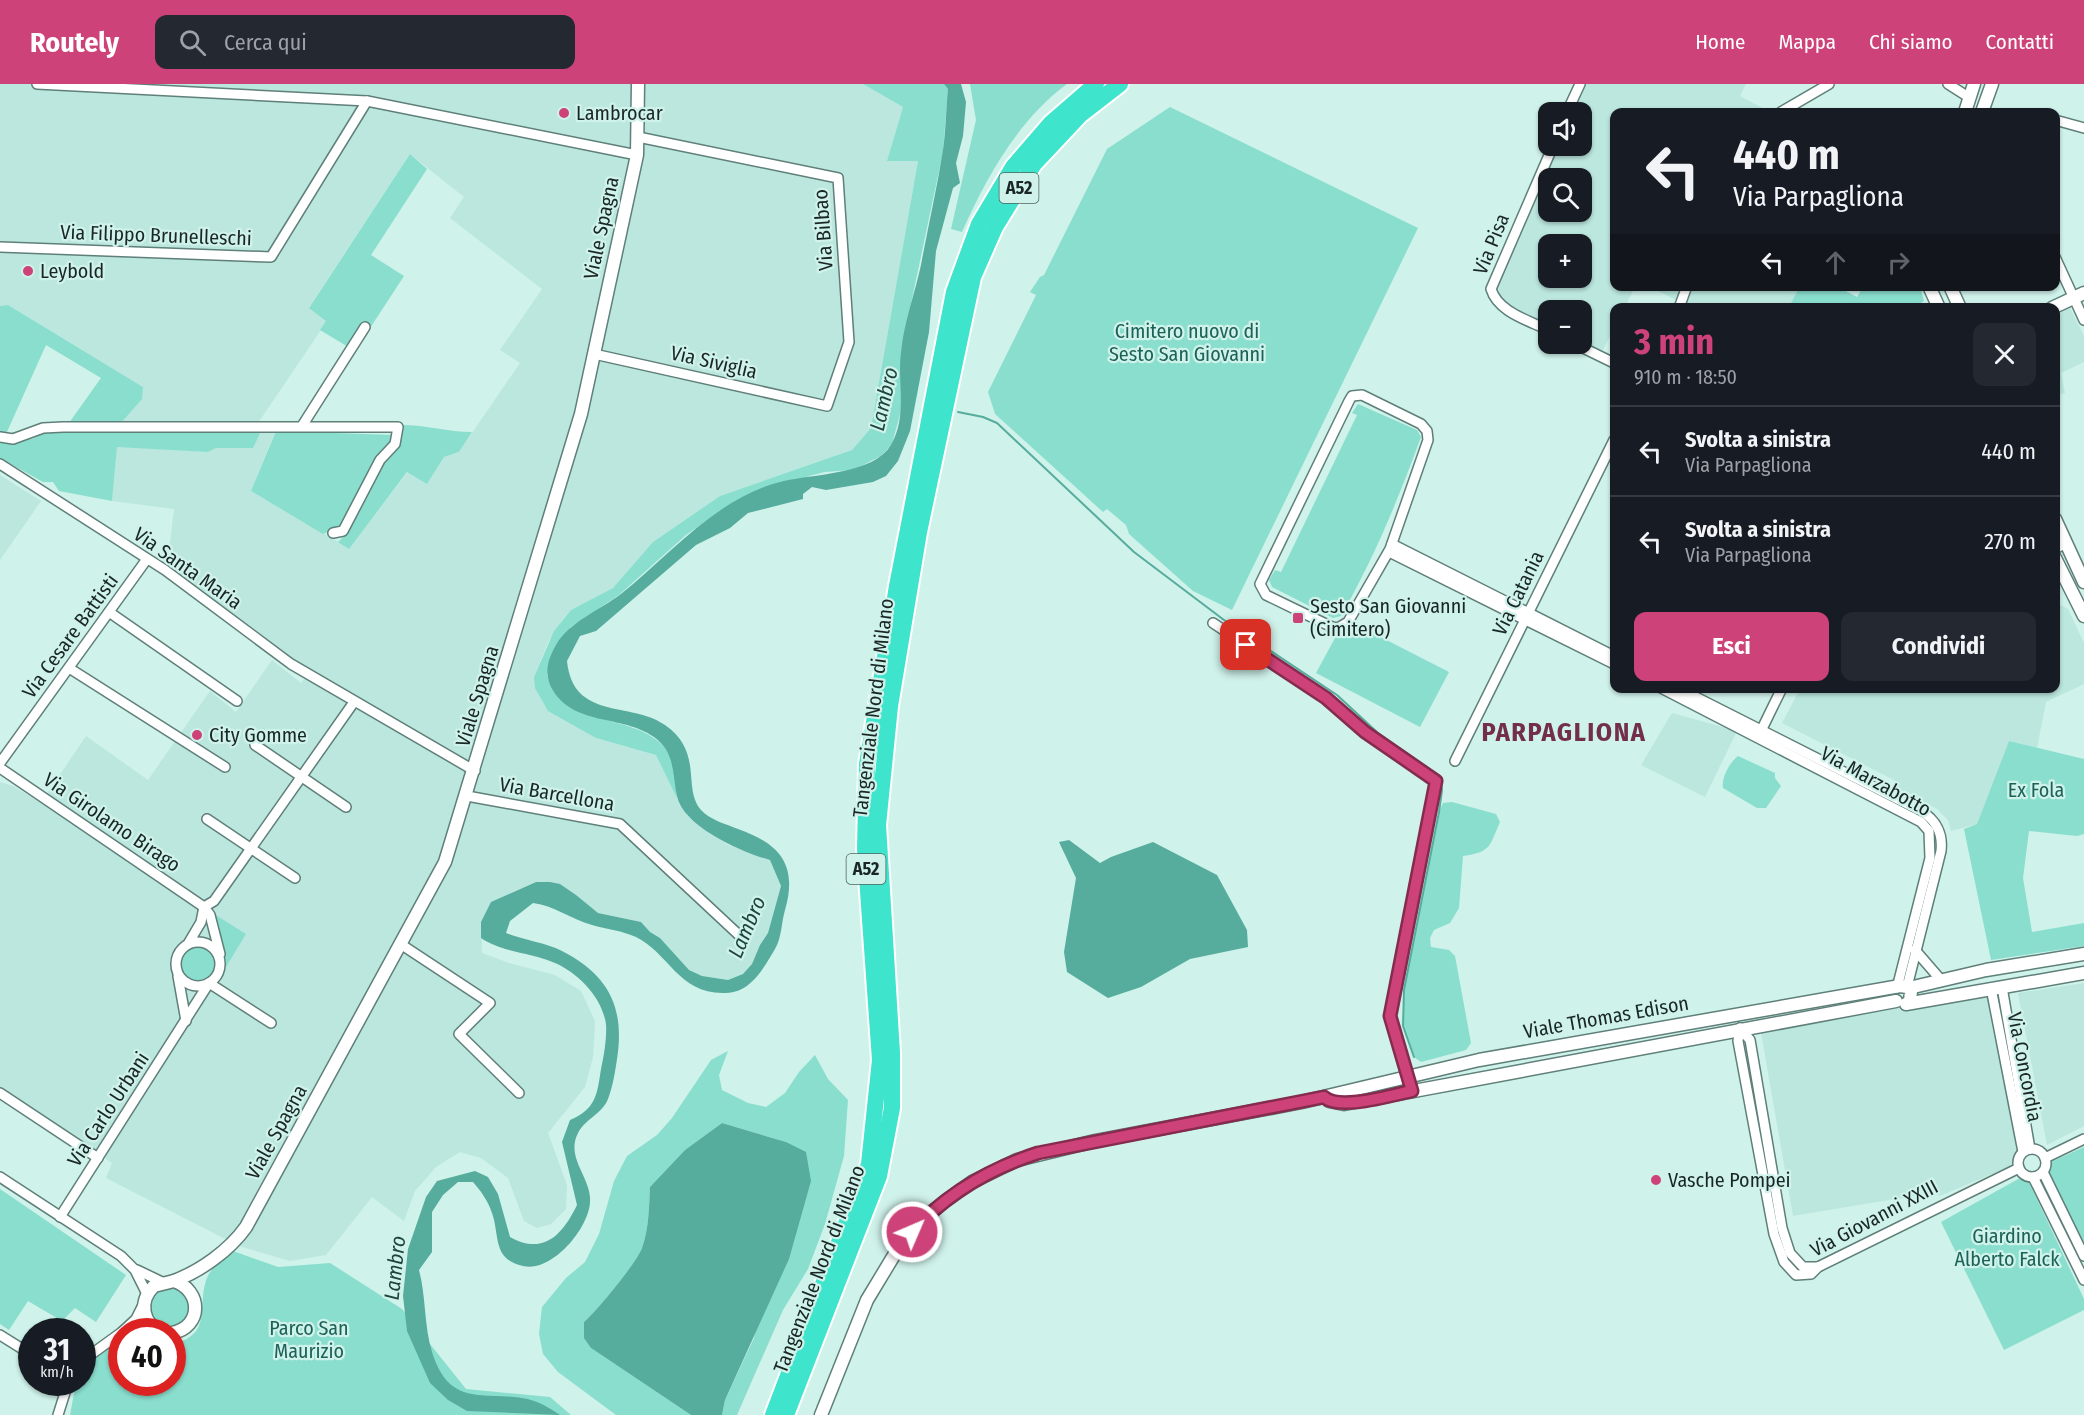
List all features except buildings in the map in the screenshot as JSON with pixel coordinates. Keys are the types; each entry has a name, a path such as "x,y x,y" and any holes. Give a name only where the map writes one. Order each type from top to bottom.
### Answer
{"highway":[{"name":"Tangenziale Nord di Milano","path":"773,1415 869,1164 880,1060 865,849 867,764 893,610 954,292 979,224 1012,167 1050,123 1096,84"},
{"name":"Tangenziale Nord di Milano","path":"786,1415 879,1176 892,1108 892,1053 878,825 890,706 919,532 973,277 995,228 1034,164 1080,115 1119,84"}],"street":[{"path":"37,84 367,101 637,155"},
{"name":"Viale Spagna","path":"145,1299 168,1282 208,1263 240,1236 402,945 445,862 475,771 581,414 637,155 638,84"},
{"path":"1572,102 1580,84"},
{"path":"1788,108 1829,84"},
{"path":"1948,84 1970,98"},
{"path":"1966,108 1974,84"},
{"path":"1983,108 1992,84"},
{"name":"Via Filippo Brunelleschi","path":"0,248 271,257 367,101"},
{"path":"2060,121 2084,128"},
{"name":"Via Bilbao","path":"638,137 838,178 849,342 827,406"},
{"name":"Via Pisa","path":"1538,325 1498,304 1491,289 1549,156"},
{"path":"2060,265 2079,295 2084,320"},
{"path":"2060,304 2079,295"},
{"path":"302,426 365,327"},
{"path":"1592,352 1610,361"},
{"name":"Via Siviglia","path":"594,354 827,406"},
{"path":"1356,395 1418,422 1427,431 1426,447 1391,548 1348,622 1338,628 1324,625 1266,595 1260,588 1261,579 1344,412 1352,396 1356,395"},
{"path":"0,437 13,439 43,428 63,427 398,427 395,444 380,460 344,531 333,533"},
{"name":"Via Catania","path":"1455,761 1610,448"},
{"name":"Via Santa Maria","path":"0,464 147,559 282,658 475,771"},
{"path":"2060,546 2075,564 2084,582"},
{"path":"1391,548 1527,616 1610,654"},
{"name":"Via Cesare Battisti","path":"0,763 147,559"},
{"path":"2060,568 2084,616"},
{"path":"109,612 237,701"},
{"path":"1527,616 1610,662"},
{"path":"1213,623 1326,698 1365,732 1436,781 1390,1016 1390,1025 1412,1091"},
{"path":"69,668 225,767"},
{"name":"Via Marzabotto","path":"1672,693 1921,811 1935,823 1941,837 1941,851 1902,991"},
{"name":"Via Marzabotto","path":"1687,693 1921,822 1929,831 1930,858 1902,991"},
{"path":"1759,734 1780,693"},
{"path":"186,1021 176,963 201,922 204,907 214,901 354,702"},
{"path":"255,745 346,807"},
{"name":"Via Girolamo Birago","path":"0,768 204,907"},
{"name":"Via Barcellona","path":"467,796 620,824 740,936"},
{"path":"207,819 295,878"},
{"path":"178,976 191,987 209,983 219,969 220,954 210,915 204,907"},
{"path":"188,944 198,940 209,942 220,954"},
{"path":"402,945 490,1003 459,1034 519,1093"},
{"path":"1915,950 1941,980"},
{"name":"Viale Thomas Edison","path":"1324,1097 1329,1101 1344,1104 1740,1028 1941,980 2084,954"},
{"path":"1902,991 1912,994 1910,1001 2084,973"},
{"path":"209,983 271,1023"},
{"name":"Via Carlo Urbani","path":"60,1217 209,983"},
{"name":"Via Concordia","path":"1996,987 2026,1151"},
{"name":"Viale Thomas Edison","path":"821,1415 867,1300 884,1268 924,1218 972,1182 1000,1167 1038,1153 1324,1097 1558,1045 1902,991"},
{"path":"1738,1015 1740,1028"},
{"name":"Via Giovanni XXIII","path":"1740,1028 1750,1040 1782,1228 1790,1253 1803,1267 1818,1267 2019,1168"},
{"path":"0,1093 98,1158"},
{"path":"2045,1158 2084,1139"},
{"path":"2043,1172 2033,1177 2026,1176 2019,1168 2018,1162 2026,1151 2037,1150 2045,1158"},
{"path":"2045,1158 2043,1172 2084,1256"},
{"path":"0,1177 122,1256 135,1270 145,1299 147,1318"},
{"path":"2033,1177 2084,1280"},
{"name":"Viale Spagna","path":"186,1327 192,1322 196,1310 195,1299 199,1278 208,1263"},
{"path":"135,1270 188,1288 195,1299"},
{"path":"136,1318 145,1299"},
{"path":"0,1335 18,1346"},
{"path":"58,1415 64,1396"}],"shaded area":[{"path":"0,84 863,84 903,107 887,161 918,161 871,428 852,450 720,496 653,542 613,588 571,610 563,619 548,642 534,677 596,738 656,755 685,812 726,844 770,860 781,886 768,933 752,964 743,974 728,980 702,976 689,970 660,938 650,932 641,922 598,913 560,884 535,882 491,902 481,922 482,953 555,975 581,991 595,1021 593,1057 585,1087 548,1133 567,1185 566,1209 551,1224 537,1228 524,1221 508,1178 481,1158 460,1152 436,1167 415,1191 404,1221 372,1197 326,1255 290,1261 239,1246 106,1178 112,1163 0,1087 0,782 13,786 41,803 86,736 148,780 210,691 236,712 272,660 301,683 309,672 167,568 174,509 112,501 117,446 208,452 216,448 253,448 260,431 120,432 120,424 143,387 8,305 0,306","holes":["410,154 464,197 450,218 542,289 500,350 520,363 459,452 444,457 427,484 408,472 349,548 251,491 279,422 258,423 327,321 309,307"]},
{"path":"944,84 961,84 966,102 963,136 956,163 960,183 953,188 936,251 929,332 910,431 898,461 886,476 873,482 826,490 812,487 803,494 803,499 748,513 730,528 696,545 596,631 580,636 567,661 572,680 580,693 606,707 651,718 665,725 677,736 689,758 693,791 701,810 713,819 753,835 775,849 787,869 788,894 779,940 766,964 743,989 726,993 710,992 697,987 636,937 584,922 549,907 533,903 510,921 506,933 562,951 578,960 602,982 616,1009 619,1041 615,1074 608,1099 602,1109 581,1128 575,1142 577,1159 590,1193 588,1213 576,1236 557,1256 546,1263 534,1266 523,1266 506,1258 499,1246 490,1209 484,1196 473,1182 458,1182 443,1195 432,1212 432,1252 419,1270 429,1342 439,1369 447,1381 457,1389 480,1395 527,1399 542,1404 560,1415 467,1411 448,1400 430,1383 407,1331 403,1296 408,1249 426,1197 437,1181 475,1171 488,1177 498,1194 510,1237 533,1244 542,1243 559,1233 577,1205 562,1142 570,1120 585,1111 594,1100 606,1035 606,1024 600,1004 588,987 572,973 546,959 498,947 481,938 481,922 491,902 536,882 560,884 598,913 641,922 650,932 660,938 689,970 702,976 728,980 743,974 752,964 768,933 781,886 770,860 731,845 690,818 677,796 670,757 654,737 627,725 584,714 560,700 551,687 548,676 551,655 569,630 621,594 696,528 738,499 784,481 858,467 883,455 891,445 901,411 902,341 921,265 943,150 948,89"},
{"path":"1582,84 1746,84 1740,96 1762,108 1610,108 1610,291 1633,291 1627,303 1610,303 1610,336 1601,354 1592,350 1592,300 1538,300 1538,323 1506,307 1495,295 1495,282 1538,185 1538,222 1592,222 1592,168 1545,168 1551,156 1592,156 1592,102 1574,102"},
{"path":"1658,291 1798,291 1792,303 1680,302"},
{"path":"2070,308 2084,336 2084,362 2061,373 2065,393 2060,394 2060,313"},
{"path":"0,475 41,501 0,560"},
{"path":"2060,605 2068,609 2084,643 2084,684 2046,702 2037,748 2009,741 1977,824 1951,831 1948,820 1937,809 1899,789 1894,780 1782,723 1798,693 2060,693"},
{"path":"1672,713 1737,731 1705,797 1641,765"},
{"path":"1069,840 1100,863 1153,842 1217,875 1247,930 1248,947 1190,959 1141,987 1108,998 1067,972 1064,952 1076,878 1059,842"},
{"path":"2084,983 2084,1126 2047,1145 2018,993"},
{"path":"1992,995 2016,1149 2011,1166 1940,1196 1931,1193 1793,1216 1760,1027"},
{"path":"722,1123 786,1142 806,1152 811,1181 789,1259 725,1400 722,1415 691,1415 591,1348 584,1338 584,1322 598,1308 639,1255 647,1225 650,1187 685,1150"}],"green space":[{"path":"863,84 944,84 948,89 943,152 901,351 902,407 892,444 881,456 853,470 825,472 809,476 715,515 686,535 619,595 571,627 547,675 555,693 563,702 577,710 644,732 658,741 669,753 676,771 677,798 656,755 596,738 548,711 535,688 534,677 554,631 571,610 613,588 653,542 720,496 852,450 871,428 918,161 887,161 903,107"},
{"path":"970,84 1067,84 1033,115 1005,151 962,232 951,229 976,120"},
{"name":"Cimitero nuovo di Sesto San Giovanni","path":"1170,107 1418,228 1232,610 1193,591 1129,534 1126,525 1107,509 1103,512 995,414 988,392 1036,295 1030,292 1040,277 1044,275 1107,149"},
{"path":"410,154 427,169 371,255 404,276 355,351 320,330 326,321 309,308"},
{"path":"1797,291 1846,291 1857,297 1861,291 1921,291 1924,301 1921,303 1791,303"},
{"path":"8,305 143,387 142,399 120,424 69,423 101,378 46,345 6,434 0,432 0,306"},
{"path":"1358,404 1417,430 1421,437 1375,550 1341,616 1333,618 1272,587 1269,580 1275,570 1281,572 1357,415 1352,413"},
{"path":"402,425 472,432 459,452 444,457 427,484 407,472 349,549 338,542 346,534 384,461 399,446"},
{"path":"83,429 117,432 261,431 253,448 216,448 208,452 117,447 112,501 59,491 53,482 43,482 0,458 0,441 32,439 49,431"},
{"path":"276,431 394,435 393,441 376,459 342,526 323,534 251,491"},
{"path":"1355,627 1363,628 1449,672 1420,727 1316,673 1335,638 1349,633"},
{"name":"Ex Fola","path":"2009,741 2084,759 2084,834 2077,836 2029,831 2023,878 2032,932 2084,923 2084,946 1991,960 1964,829 1977,824"},
{"path":"1738,756 1775,773 1775,778 1781,786 1766,808 1757,808 1723,788 1727,770"},
{"path":"1452,802 1496,814 1500,822 1488,847 1479,853 1463,856 1459,908 1450,923 1434,930 1430,938 1431,947 1449,950 1455,956 1471,1043 1466,1050 1421,1062 1414,1057 1403,1026 1404,990 1439,812 1443,803"},
{"path":"214,914 246,934 226,967"},
{"path":"198,947 210,952 215,964 210,976 198,981 186,976 181,964 186,952"},
{"path":"728,1051 719,1075 722,1090 748,1103 766,1107 785,1093 799,1072 815,1055 828,1079 848,1100 844,1156 825,1224 808,1269 783,1310 737,1415 722,1415 725,1400 754,1338 786,1142 722,1123 685,1150 650,1187 646,1233 639,1255 598,1308 584,1322 591,1348 691,1415 616,1415 558,1372 543,1354 539,1334 542,1307 566,1278 585,1262 599,1234 614,1181 627,1156 657,1135 672,1118 711,1060"},
{"name":"Giardino Alberto Falck","path":"2084,1147 2084,1244 2047,1175 2051,1162"},
{"name":"Giardino Alberto Falck","path":"2020,1178 2029,1182 2084,1299 2084,1310 2004,1350 1941,1222"},
{"path":"0,1189 126,1275 96,1322 96,1318 90,1318 75,1308 65,1318 57,1318 28,1301 9,1330 0,1324"},
{"name":"Parco San Maurizio","path":"233,1251 278,1267 330,1263 402,1309 466,1389 550,1397 571,1415 70,1415 74,1396 96,1396 96,1358 108,1348 108,1396 186,1396 186,1339 199,1326 207,1278"},
{"path":"169,1286 177,1288 184,1292 190,1307 186,1318 152,1318 150,1315 148,1307 150,1299 154,1292 161,1288"}],"waterway":[{"path":"958,412 983,417 997,423 1134,552 1224,620 1337,695 1378,733 1440,776 1442,790 1439,812 1404,990 1403,1026 1414,1057"}],"place":[{"name":"Lambrocar","path":"564,113"},
{"name":"Leybold","path":"28,271"},
{"name":"Sesto San Giovanni (Cimitero)","path":"1298,618"},
{"name":"City Gomme","path":"197,735"},
{"name":"Vasche Pompei","path":"1656,1180"}],"district":[{"name":"PARPAGLIONA","path":"1564,732"}],"route":[{"path":"912,1232 933,1210 972,1182 1000,1167 1038,1153 1324,1097 1329,1101 1344,1104 1412,1091 1390,1025 1390,1016 1436,781 1432,776 1365,732 1326,698 1246,645"}],"water label":[{"name":"Lambro","path":"884,399"},
{"name":"Lambro","path":"747,927"},
{"name":"Lambro","path":"395,1268"}]}
